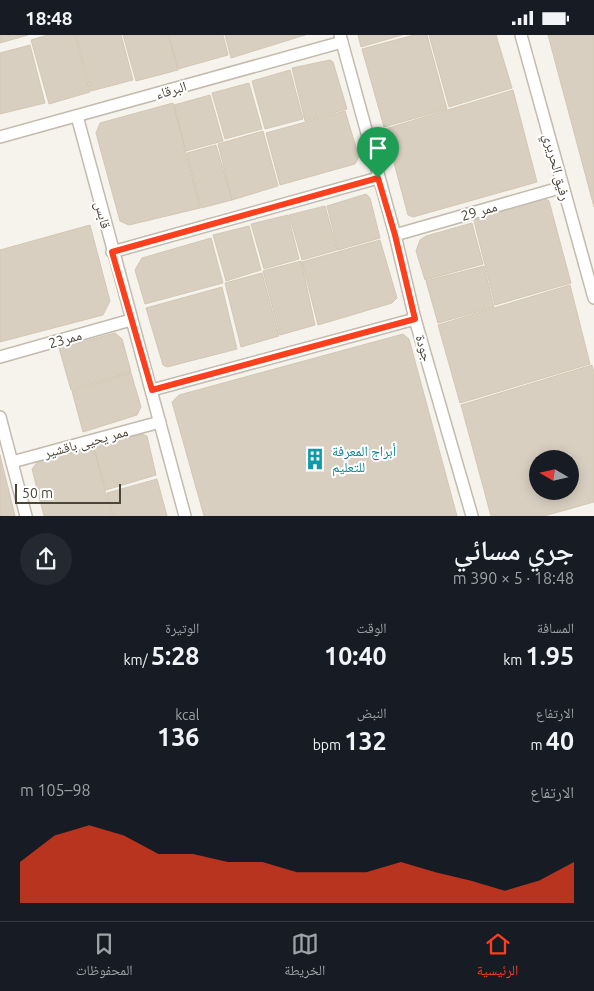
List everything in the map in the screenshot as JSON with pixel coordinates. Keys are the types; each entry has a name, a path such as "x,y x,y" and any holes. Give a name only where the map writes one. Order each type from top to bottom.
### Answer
{"street":[{"name":"رفيق الحريري","path":"521,35 594,298"},
{"name":"البرقاء","path":"0,137 341,38"},
{"name":"جودة","path":"341,38 395,235 415,319 472,516"},
{"name":"قابس","path":"77,116 112,252 152,390 185,516"},
{"path":"112,252 378,178"},
{"name":"ممر 29","path":"395,235 563,187"},
{"path":"152,390 415,319"},
{"name":"ممر23","path":"0,357 131,320"},
{"path":"0,417 26,516"},
{"name":"ممر يحيى باقشير","path":"12,462 160,422"}],"building":[{"path":"0,35 28,35 0,43"},
{"path":"48,35 75,35 90,92 49,104 31,40"},
{"path":"76,35 121,35 133,80 91,91"},
{"path":"123,35 168,35 178,70 136,81"},
{"path":"169,35 223,35 228,55 178,69"},
{"path":"225,35 305,35 231,58"},
{"path":"358,35 402,35 361,47"},
{"path":"414,35 427,35 447,109 384,127 362,49"},
{"path":"429,35 496,35 512,88 449,107"},
{"path":"548,35 594,35 594,207"},
{"path":"30,45 45,103 0,114 0,53"},
{"path":"330,60 333,62 347,109 305,121 292,68"},
{"path":"290,70 303,119 265,129 252,81"},
{"path":"249,83 262,129 225,139 212,93"},
{"path":"513,90 537,182 413,217 408,215 385,129"},
{"path":"210,95 223,141 186,151 174,105"},
{"path":"173,103 200,208 129,225 120,221 96,133 100,123"},
{"path":"345,111 359,157 355,164 280,185 266,133"},
{"path":"263,131 278,186 232,200 218,144"},
{"path":"216,145 232,200 201,208 187,153"},
{"path":"366,194 370,198 380,238 338,250 327,206"},
{"path":"544,198 549,201 571,283 495,305 473,217"},
{"path":"325,206 337,250 302,260 289,215"},
{"path":"288,215 299,259 264,269 251,224"},
{"path":"472,223 483,264 425,280 416,251 420,240 426,236"},
{"path":"90,225 110,301 103,315 0,342 0,250"},
{"path":"249,226 261,270 226,281 213,235"},
{"path":"211,238 223,283 145,304 135,270 142,258"},
{"path":"380,240 397,298 392,303 318,325 302,262"},
{"path":"301,261 315,325 280,335 263,271"},
{"path":"484,266 494,307 438,323 426,281"},
{"path":"262,273 279,336 241,347 225,283"},
{"path":"570,285 590,364 460,403 438,325"},
{"path":"222,287 237,349 167,367 163,365 146,308"},
{"path":"115,333 122,339 131,372 71,390 59,348"},
{"name":"أبراج المعرفة للتعليم","path":"403,334 409,339 457,516 204,516 172,402 179,395"},
{"path":"592,365 594,373 594,502 544,516 491,516 461,405"},
{"path":"131,373 141,407 137,415 83,432 72,391"},
{"path":"142,434 147,436 156,475 106,490 94,448"},
{"path":"93,446 112,516 44,516 32,469 39,460"},
{"path":"0,455 15,516 0,516"},
{"path":"157,479 167,516 113,516 107,493"}],"place":[{"name":"أبراج المعرفة للتعليم","path":"315,459"}],"route":[{"path":"378,178 395,235 415,319 152,390 112,252 378,178"}]}
